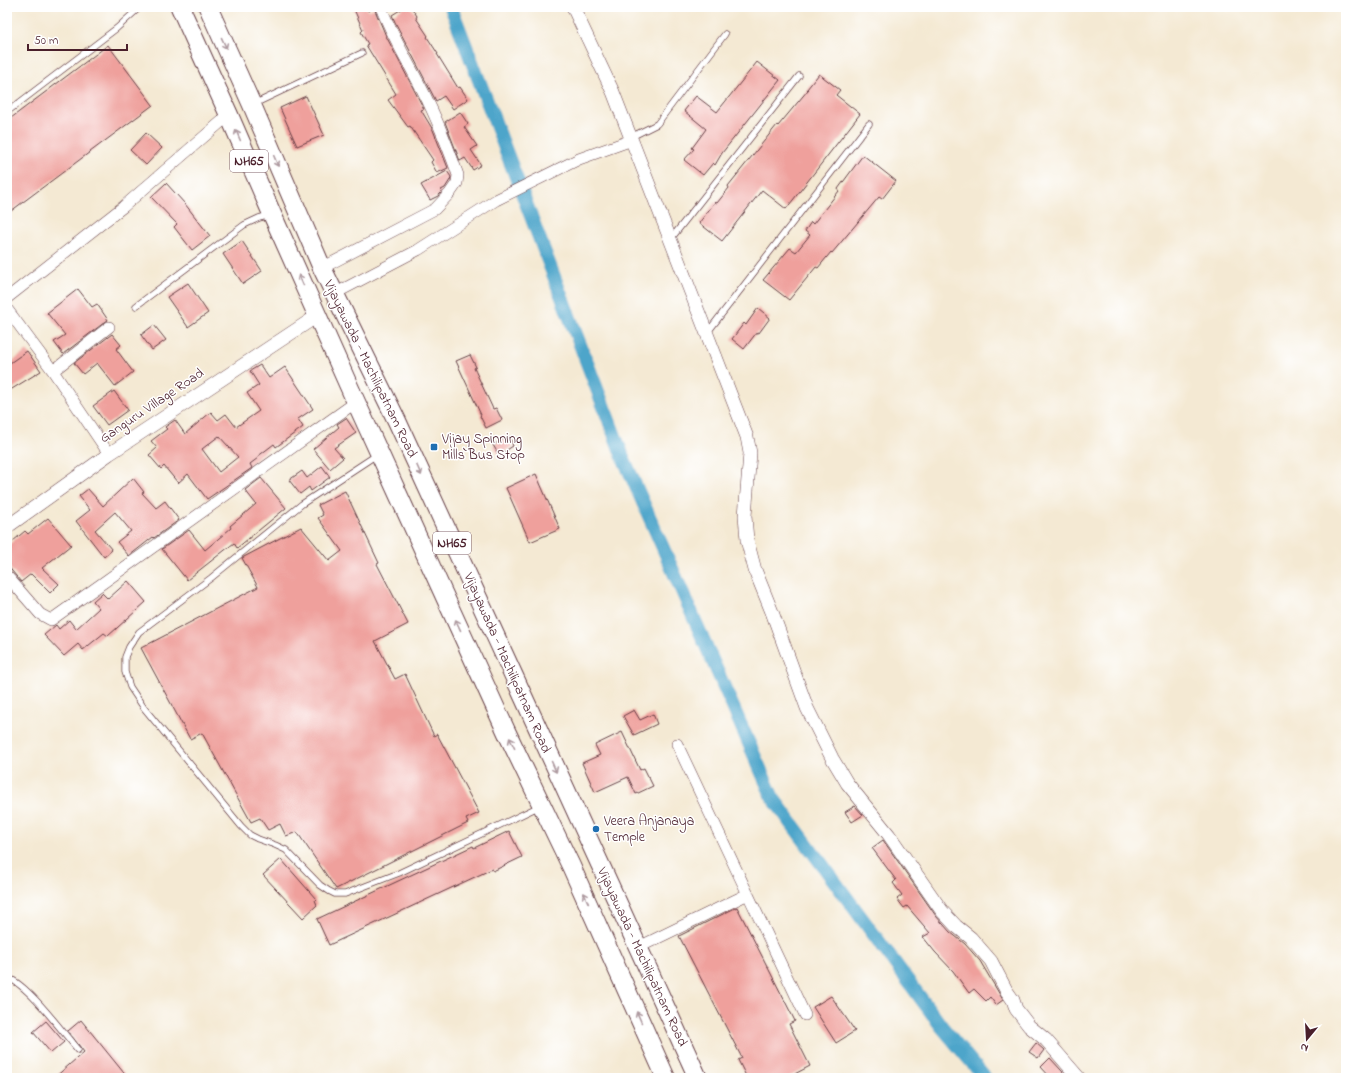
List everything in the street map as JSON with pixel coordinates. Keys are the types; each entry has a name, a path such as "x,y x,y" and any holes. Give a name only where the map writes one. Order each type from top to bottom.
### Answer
{"highway":[{"name":"Vijayawada - Machilipatnam Road","path":"180,7 356,402 650,1040 660,1074"},
{"name":"Vijayawada - Machilipatnam Road","path":"208,7 322,268 397,421 698,1078"}],"street":[{"path":"322,268 435,209 457,183 458,175 437,122 381,7"},
{"path":"573,7 613,92 747,437 750,453 745,516 747,540 755,570 807,708 832,758 847,783 882,825 942,911 956,926 971,938 991,961 1013,1000 1016,1010 1029,1026 1046,1040 1079,1078"},
{"path":"7,298 123,207 229,115"},
{"path":"334,294 418,250 496,200 579,159 631,138"},
{"path":"7,309 53,371 109,454"},
{"name":"Ganguru Village Road","path":"7,527 109,454 317,316"},
{"path":"53,371 109,327"},
{"path":"7,576 40,614 51,620 356,402"},
{"path":"677,744 805,1015"},
{"path":"638,948 748,894"}],"lane":[{"path":"7,112 117,28 140,7"},
{"path":"631,138 657,124 725,34"},
{"path":"252,105 362,53"},
{"path":"670,240 799,76"},
{"path":"706,333 868,124"},
{"path":"136,306 244,225 272,214"},
{"path":"380,453 302,504 211,578 139,632 129,647 125,657 125,672 130,687 144,708 241,826 254,837 286,850 320,885 335,894 354,892 399,873 542,805"},
{"path":"7,977 28,991 78,1050"}],"building":[{"path":"353,7 366,7 368,11 374,8 386,36 424,109 421,110 433,130 448,168 437,173 431,162 433,160 410,126 408,127 388,100 396,94 366,45 368,44 361,32 363,30"},
{"path":"405,7 411,7 417,16 416,18 428,36 427,37 458,88 460,87 468,99 453,109 444,96 436,101 395,22 392,15"},
{"path":"108,45 153,105 7,214 7,121"},
{"path":"757,62 780,80 722,153 715,165 713,163 703,175 684,160 694,149 692,148 706,129 684,111 696,96 717,112"},
{"path":"819,74 840,90 836,95 860,114 786,209 762,190 722,241 699,223 715,202 717,203 729,188 728,186 777,125 778,126 808,90 807,89"},
{"path":"306,96 324,135 297,146 280,108"},
{"path":"460,112 468,124 464,127 477,146 471,150 481,165 473,170 465,158 460,161 445,122"},
{"path":"146,133 162,148 146,165 130,150"},
{"path":"863,155 896,181 882,199 879,197 832,253 831,252 818,268 816,267 789,300 763,280 790,248 796,252 810,235 805,231 811,222 813,224 839,191 838,189"},
{"path":"447,171 451,177 450,180 438,196 430,200 421,185"},
{"path":"166,183 185,204 210,236 192,250 174,227 177,224 151,197"},
{"path":"242,241 262,271 243,284 223,254"},
{"path":"188,283 208,313 188,327 167,297"},
{"path":"78,289 92,307 97,304 108,320 63,354 54,342 65,335 47,313"},
{"path":"758,308 770,318 759,333 757,332 744,349 732,339 744,323 746,325"},
{"path":"154,325 166,340 152,350 141,335"},
{"path":"112,334 121,345 116,349 133,372 115,386 97,363 83,374 74,363"},
{"path":"27,351 41,371 7,392 7,365"},
{"path":"470,355 476,367 474,368 493,409 496,408 502,420 486,428 456,361"},
{"path":"260,365 269,378 285,367 313,409 298,419 303,427 276,447 274,444 250,464 252,468 207,499 188,474 178,483 164,466 161,469 149,455 157,448 151,441 167,429 165,427 175,420 185,434 211,412 218,420 226,414 236,427 259,411 247,393 259,385 250,371","holes":["219,436 238,457 219,472 202,449"]},
{"path":"114,391 128,410 107,425 93,406"},
{"path":"346,418 356,433 334,448 343,458 330,469 313,449 339,427 337,424"},
{"path":"509,436 513,446 499,455 493,445"},
{"path":"322,466 330,477 311,491 309,487 300,494 289,480 302,471 307,478"},
{"path":"536,474 560,529 530,542 506,488"},
{"path":"133,478 144,492 142,493 156,508 165,501 179,520 154,538 153,537 129,556 117,542 131,531 115,512 95,530 112,550 104,557 76,521 90,510 79,496 88,489 103,506"},
{"path":"261,478 286,508 237,548 234,543 187,580 162,549 189,530 205,550 256,504 245,490"},
{"path":"345,491 379,563 377,564 408,624 375,641 395,679 405,674 434,736 437,734 479,813 466,819 468,823 336,889 297,832 286,836 280,824 268,830 260,818 251,822 202,733 190,739 141,648 258,587 242,558 301,527 329,561 342,551 318,518 323,515 318,505"},
{"path":"48,518 71,545 42,568 59,584 50,593 31,574 21,582 7,565 7,546 25,531 28,534"},
{"path":"128,581 146,602 108,636 104,633 83,650 78,644 64,656 44,635 56,625 59,629 69,620 76,629 99,608 93,601 102,593 108,599"},
{"path":"634,710 640,720 653,714 657,724 634,735 623,716"},
{"path":"622,732 640,770 644,768 653,786 636,794 628,777 595,792 582,763 600,755 595,745"},
{"path":"855,806 863,815 852,822 845,812"},
{"path":"509,831 522,857 493,871 492,869 329,945 317,919 473,846 474,848"},
{"path":"883,840 936,916 980,961 1003,1000 996,1005 990,997 986,1001 974,989 969,993 953,971 923,937 930,933 907,906 904,908 897,899 902,895 893,883 896,880 872,848"},
{"path":"281,859 316,899 317,905 303,918 263,875"},
{"path":"737,907 795,1021 789,1024 810,1066 787,1078 747,1078 738,1060 742,1058 679,936"},
{"path":"831,996 855,1031 836,1043 813,1007"},
{"path":"81,1020 128,1078 54,1078 84,1052 68,1031"},
{"path":"46,1021 64,1042 51,1053 33,1032"},
{"path":"1036,1043 1044,1050 1038,1058 1029,1052"},
{"path":"1050,1058 1068,1078 1051,1078 1041,1067"}],"waterway":[{"path":"451,7 623,457 773,798 942,1027 985,1078"}],"place":[{"name":"Vijay Spinning Mills Bus Stop","path":"434,447"},
{"name":"Veera Anjanaya Temple","path":"596,829"}]}
